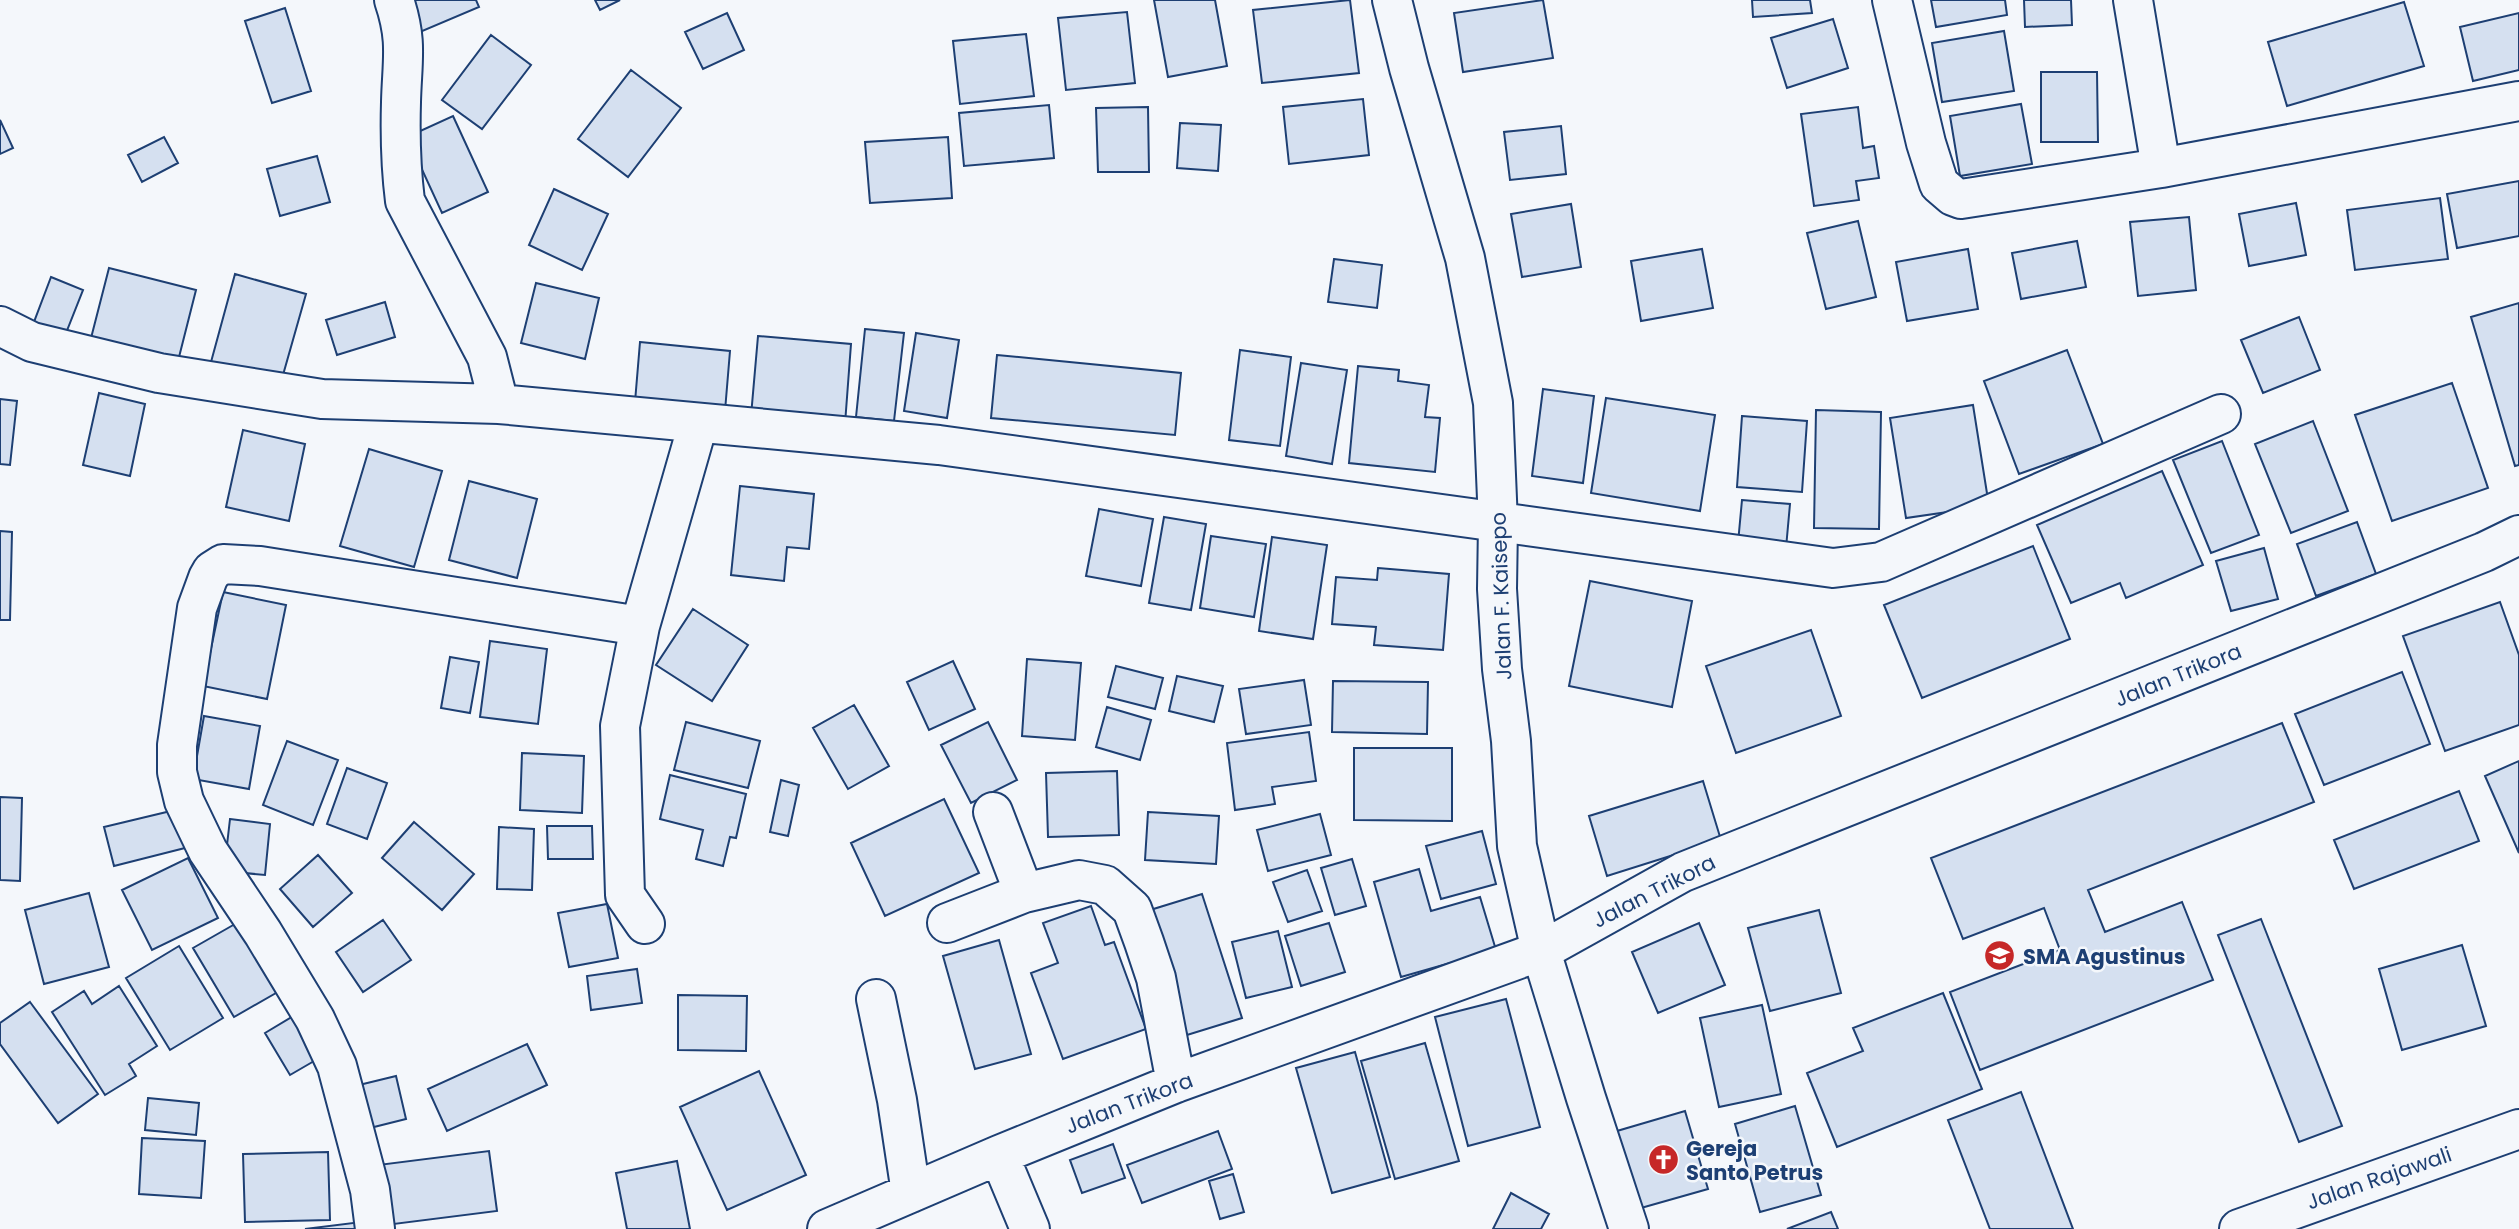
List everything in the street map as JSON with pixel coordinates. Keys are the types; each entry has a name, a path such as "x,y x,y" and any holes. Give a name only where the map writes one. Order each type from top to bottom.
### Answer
{"street":[{"path":"394,0 405,49 401,103 405,201 486,357 499,404"},
{"name":"Jalan F. Kaisepo","path":"1392,0 1409,68 1465,258 1493,403 1498,523 1496,589 1511,741 1517,846 1541,951 1629,1229"},
{"path":"1892,0 1926,143 1939,184 1961,199 2161,168 2519,101"},
{"path":"2133,0 2161,168"},
{"path":"0,326 32,342 159,373 309,397 499,404 939,445 1833,568 1881,562 2221,414"},
{"path":"645,924 625,895 620,726 640,626 698,424"},
{"name":"Jalan Trikora","path":"827,1229 1176,1083 1541,951 1683,872 2471,558 2519,535"},
{"path":"375,1229 370,1190 337,1066 315,1019 263,933 208,851 184,801 179,782 177,745 197,608 208,578 212,570 223,564 260,566 640,626"},
{"path":"993,812 1024,893"},
{"path":"947,923 1024,893 1079,880 1105,885 1132,909 1156,978 1176,1083"},
{"path":"876,999 897,1100 911,1193"},
{"name":"Jalan Rajawali","path":"2239,1229 2519,1129"},
{"path":"999,1155 1030,1229"}],"building":[{"path":"406,0 476,0 479,7 420,32"},
{"path":"595,0 620,0 600,10"},
{"path":"1154,0 1215,0 1227,66 1168,77"},
{"path":"1350,0 1359,73 1262,83 1253,10"},
{"path":"1543,0 1553,58 1463,72 1454,13"},
{"path":"1752,0 1810,0 1812,13 1753,17"},
{"path":"1931,0 2005,0 2007,15 1936,27"},
{"path":"2024,0 2071,0 2072,25 2025,27"},
{"path":"2404,2 2424,66 2287,106 2268,42"},
{"path":"285,8 311,91 272,103 245,21"},
{"path":"1127,12 1135,83 1066,90 1058,18"},
{"path":"727,13 744,50 703,69 685,32"},
{"path":"2519,13 2519,70 2473,81 2460,27"},
{"path":"1833,19 1848,68 1787,88 1771,38"},
{"path":"2004,31 2014,91 1942,102 1932,43"},
{"path":"1026,34 1034,96 960,104 953,41"},
{"path":"491,35 531,65 482,129 442,100"},
{"path":"631,70 681,108 628,177 578,139"},
{"path":"2041,72 2097,72 2098,142 2041,142"},
{"path":"1363,99 1369,155 1289,164 1283,107"},
{"path":"2021,104 2032,164 1960,176 1950,116"},
{"path":"1049,105 1054,158 964,166 959,113"},
{"path":"1148,107 1149,172 1098,172 1096,108"},
{"path":"1858,107 1863,148 1874,146 1879,178 1856,181 1859,200 1814,206 1801,114"},
{"path":"453,116 488,192 442,213 407,137"},
{"path":"0,120 13,148 0,154"},
{"path":"1180,123 1221,125 1218,171 1177,168"},
{"path":"1561,126 1566,174 1510,180 1504,132"},
{"path":"164,137 178,163 142,182 128,155"},
{"path":"948,137 952,198 870,203 865,142"},
{"path":"317,156 330,202 280,216 267,169"},
{"path":"2519,181 2519,236 2457,248 2447,194"},
{"path":"554,189 608,214 582,270 529,245"},
{"path":"2440,198 2448,259 2355,270 2347,210"},
{"path":"2296,203 2306,255 2249,266 2239,214"},
{"path":"1571,204 1581,267 1522,277 1511,214"},
{"path":"2189,217 2196,290 2138,296 2130,222"},
{"path":"1858,221 1876,297 1826,309 1807,233"},
{"path":"2077,241 2086,287 2021,299 2012,253"},
{"path":"1702,249 1713,308 1641,321 1631,261"},
{"path":"1968,249 1978,309 1907,321 1896,262"},
{"path":"1334,259 1382,265 1377,308 1328,302"},
{"path":"109,268 196,290 177,365 90,342"},
{"path":"235,274 306,294 281,382 211,362"},
{"path":"51,277 83,290 66,333 34,322"},
{"path":"536,283 599,298 585,359 521,343"},
{"path":"385,302 395,337 337,355 326,320"},
{"path":"2519,303 2519,465 2515,466 2471,317"},
{"path":"2299,317 2320,370 2263,393 2241,340"},
{"path":"865,329 904,333 894,421 856,417"},
{"path":"916,333 959,340 947,418 904,411"},
{"path":"758,336 851,344 845,424 751,416"},
{"path":"640,342 730,351 725,411 635,402"},
{"path":"1240,350 1291,357 1280,446 1229,440"},
{"path":"2067,350 2103,444 2019,474 1984,381"},
{"path":"997,355 1181,373 1175,435 991,418"},
{"path":"1301,363 1347,370 1332,464 1286,456"},
{"path":"1358,366 1399,370 1398,381 1429,385 1425,417 1440,418 1435,472 1349,463"},
{"path":"2452,383 2488,488 2392,521 2355,415"},
{"path":"1543,389 1594,396 1583,483 1532,476"},
{"path":"99,393 145,404 130,476 83,465"},
{"path":"1606,398 1715,415 1700,511 1591,493"},
{"path":"0,399 17,401 10,465 0,464"},
{"path":"1973,405 1989,506 1906,518 1890,418"},
{"path":"1816,410 1881,412 1879,529 1814,528"},
{"path":"1742,416 1807,421 1802,492 1737,487"},
{"path":"2313,421 2348,511 2291,533 2255,444"},
{"path":"243,430 305,444 289,521 226,507"},
{"path":"2222,441 2259,535 2211,553 2173,460"},
{"path":"369,449 442,471 414,567 340,546"},
{"path":"2162,471 2203,565 2126,598 2120,583 2071,603 2037,525"},
{"path":"469,481 537,499 517,578 449,560"},
{"path":"740,486 814,494 809,549 787,547 784,581 731,575"},
{"path":"1742,500 1790,504 1786,548 1738,543"},
{"path":"1099,509 1153,519 1141,586 1086,576"},
{"path":"1164,517 1206,524 1191,610 1149,603"},
{"path":"2357,522 2376,574 2316,596 2297,544"},
{"path":"0,531 12,532 10,620 0,620"},
{"path":"1211,536 1266,544 1254,617 1200,608"},
{"path":"1272,537 1327,545 1313,639 1259,631"},
{"path":"2033,546 2070,639 1922,698 1884,605"},
{"path":"2264,548 2278,599 2231,611 2216,561"},
{"path":"1378,568 1449,574 1443,650 1374,645 1376,627 1332,624 1336,577 1377,580"},
{"path":"1590,581 1692,601 1672,707 1569,686"},
{"path":"223,592 286,605 267,699 203,686"},
{"path":"2500,602 2519,655 2519,725 2445,751 2403,636"},
{"path":"693,609 748,645 712,701 656,665"},
{"path":"1811,630 1841,716 1736,753 1706,666"},
{"path":"490,641 547,649 538,724 480,717"},
{"path":"450,657 479,662 470,713 441,708"},
{"path":"1027,659 1081,663 1075,740 1022,736"},
{"path":"953,661 975,709 929,730 907,682"},
{"path":"1116,666 1163,678 1155,709 1108,697"},
{"path":"2402,672 2430,744 2324,785 2295,714"},
{"path":"1177,676 1223,686 1214,722 1169,711"},
{"path":"1304,680 1311,725 1246,734 1239,689"},
{"path":"1333,681 1428,682 1427,734 1332,732"},
{"path":"854,705 889,766 848,789 813,728"},
{"path":"1107,707 1151,720 1140,760 1096,747"},
{"path":"204,716 260,726 249,789 193,779"},
{"path":"686,722 760,741 748,788 674,770"},
{"path":"988,722 1017,780 971,803 941,745"},
{"path":"2282,723 2314,802 2088,890 2105,932 2182,902 2213,980 1980,1070 1950,992 2060,950 2044,908 1963,939 1931,858"},
{"path":"1309,732 1316,781 1272,787 1275,804 1235,810 1227,743"},
{"path":"287,741 338,760 313,825 263,805"},
{"path":"1354,748 1452,748 1452,821 1354,820"},
{"path":"522,753 584,756 582,813 520,810"},
{"path":"2519,761 2519,853 2485,776"},
{"path":"347,768 387,783 367,839 327,824"},
{"path":"1117,771 1119,835 1048,837 1046,773"},
{"path":"670,775 746,794 736,838 730,837 723,866 696,859 703,830 660,819"},
{"path":"781,780 799,785 788,836 770,832"},
{"path":"1703,781 1721,840 1607,876 1589,816"},
{"path":"2459,791 2479,841 2354,889 2334,840"},
{"path":"0,797 22,798 20,881 0,880"},
{"path":"944,799 979,873 885,916 851,843"},
{"path":"175,810 185,848 114,866 104,827"},
{"path":"1148,812 1219,816 1216,864 1145,860"},
{"path":"1320,814 1331,855 1268,871 1257,830"},
{"path":"230,819 270,824 265,875 224,871"},
{"path":"414,822 474,874 442,910 382,858"},
{"path":"547,826 592,826 593,859 548,859"},
{"path":"499,827 534,829 532,890 497,889"},
{"path":"1482,831 1496,884 1441,899 1426,846"},
{"path":"318,855 352,893 313,927 280,889"},
{"path":"188,858 218,918 152,950 122,890"},
{"path":"1352,859 1366,906 1335,915 1321,868"},
{"path":"1419,869 1431,911 1480,897 1496,950 1401,977 1374,882"},
{"path":"1307,870 1322,911 1288,922 1273,882"},
{"path":"89,893 109,967 44,984 25,910"},
{"path":"1202,894 1242,1018 1187,1035 1147,911"},
{"path":"607,904 618,958 569,967 558,913"},
{"path":"1091,906 1105,945 1114,942 1146,1029 1063,1059 1031,973 1058,963 1043,923"},
{"path":"1819,910 1841,993 1770,1011 1748,928"},
{"path":"2261,919 2342,1126 2299,1142 2218,935"},
{"path":"242,920 283,989 234,1017 193,948"},
{"path":"383,920 411,960 363,992 336,952"},
{"path":"1329,923 1345,972 1301,986 1285,936"},
{"path":"1699,923 1725,985 1658,1013 1632,952"},
{"path":"1278,931 1292,987 1246,998 1232,942"},
{"path":"999,940 1031,1054 975,1069 943,956"},
{"path":"2462,945 2486,1026 2402,1050 2379,969"},
{"path":"179,946 223,1018 170,1050 126,978"},
{"path":"637,969 642,1003 591,1010 587,976"},
{"path":"119,986 157,1046 129,1064 136,1076 105,1095 52,1012 84,991 92,1004"},
{"path":"1943,993 1982,1089 1837,1147 1807,1073 1863,1051 1853,1028"},
{"path":"678,995 747,996 746,1051 678,1050"},
{"path":"1506,999 1540,1127 1468,1146 1435,1017"},
{"path":"30,1002 98,1094 58,1123 0,1044 0,1023"},
{"path":"1762,1005 1781,1094 1719,1107 1700,1018"},
{"path":"295,1015 321,1057 290,1075 265,1033"},
{"path":"1425,1043 1459,1161 1395,1179 1361,1061"},
{"path":"527,1044 547,1085 447,1131 428,1089"},
{"path":"1355,1052 1390,1177 1332,1193 1296,1068"},
{"path":"759,1071 806,1175 727,1210 680,1107"},
{"path":"396,1076 406,1119 370,1128 359,1085"},
{"path":"2021,1092 2073,1229 1990,1229 1948,1120"},
{"path":"148,1098 199,1103 196,1135 145,1130"},
{"path":"1795,1106 1821,1195 1760,1212 1735,1124"},
{"name":"Gereja Santo Petrus","path":"1685,1111 1708,1189 1641,1208 1617,1131"},
{"path":"1218,1131 1232,1169 1142,1203 1127,1165"},
{"path":"142,1138 205,1141 201,1198 139,1194"},
{"path":"1113,1144 1125,1178 1082,1193 1070,1160"},
{"path":"489,1151 497,1211 386,1225 378,1165"},
{"path":"328,1152 330,1220 245,1222 243,1154"},
{"path":"677,1161 690,1229 627,1229 616,1173"},
{"path":"1233,1174 1244,1212 1220,1219 1209,1181"},
{"path":"1511,1193 1549,1214 1541,1229 1493,1229"},
{"path":"1831,1212 1838,1229 1787,1229"},
{"path":"361,1222 362,1229 305,1229"}],"place":[{"name":"SMA Agustinus","path":"2000,956"},
{"name":"Gereja Santo Petrus","path":"1663,1160"}]}
